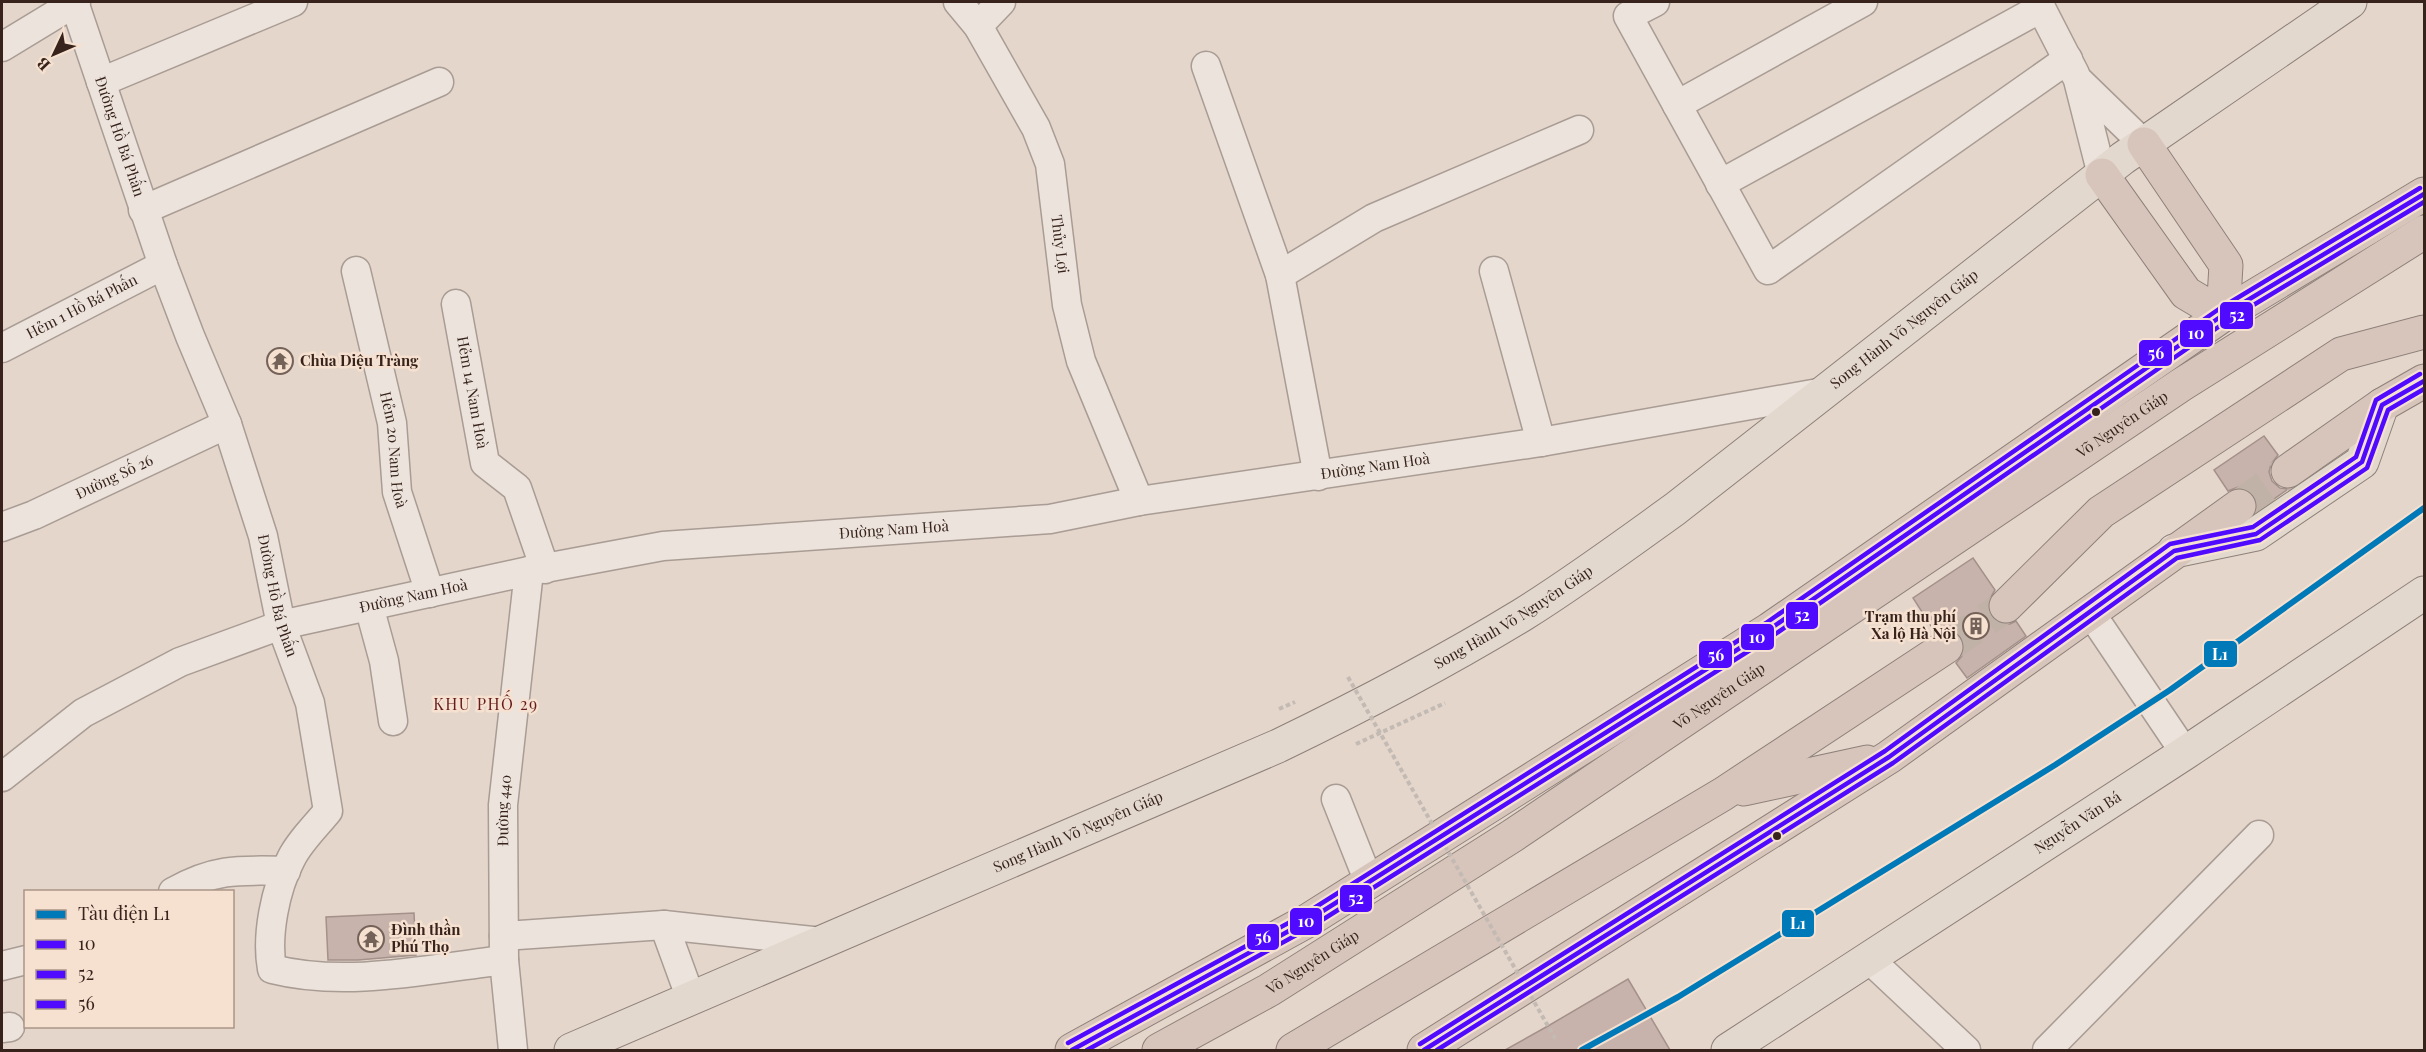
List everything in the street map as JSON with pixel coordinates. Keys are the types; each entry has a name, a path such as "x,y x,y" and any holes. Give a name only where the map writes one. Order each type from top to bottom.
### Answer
{"highway":[{"path":"2144,144 2226,265 2223,315 2187,381"},
{"path":"2102,175 2186,293 2223,315 2299,311"},
{"name":"Võ Nguyên Giáp","path":"1072,1050 1307,921 1770,629 2223,315 2424,194"},
{"name":"Võ Nguyên Giáp","path":"1159,1050 1269,990 1512,836 2187,381 2424,232"},
{"path":"2006,606 2101,512 2341,354 2424,332"},
{"path":"2382,405 2424,353"},
{"path":"2288,471 2382,405 2424,381"},
{"path":"1424,1050 1889,757 2239,506"},
{"path":"1293,1050 1723,794 1946,647"},
{"path":"1723,794 1889,757"}],"main road":[{"name":"Song Hành Võ Nguyên Giáp","path":"571,1050 1278,746 1444,661 1523,614 1600,563 1675,509 2102,175 2350,2"},
{"path":"2174,551 2256,534 2362,462 2382,405"},
{"name":"Nguyễn Văn Bá","path":"1728,1050 2186,753 2424,593"}],"street":[{"path":"2,47 75,2"},
{"name":"Đường Hồ Bá Phấn","path":"75,2 163,266 189,336 227,424 263,536 280,625 310,703 328,811 291,858 286,871 274,907 269,951 272,969 288,973 356,978 504,948"},
{"path":"101,82 293,2"},
{"name":"Thủy Lợi","path":"958,2 978,26 1036,128 1050,164 1067,305 1081,361 1139,501"},
{"path":"978,26 1001,2"},
{"path":"1655,2 1628,16 1768,270 2073,69"},
{"path":"1677,105 1863,2"},
{"path":"1720,184 2039,5 2073,69 2102,175"},
{"path":"1206,66 1280,274 1318,476"},
{"path":"2073,69 2144,144"},
{"path":"143,210 439,82"},
{"path":"1280,274 1374,218 1579,130"},
{"name":"Hẻm 1 Hồ Bá Phấn","path":"2,348 163,266"},
{"name":"Hẻm 20 Nam Hoà","path":"356,271 392,423 397,492 430,593"},
{"path":"1494,271 1541,442"},
{"name":"Hẻm 14 Nam Hoà","path":"456,304 486,463 517,488 537,570"},
{"name":"Đường Nam Hoà","path":"2,777 83,713 180,662 280,625 537,570 663,546 1050,519 1139,501 1541,442 1824,392"},
{"name":"Đường Số 26","path":"2,527 34,515 227,424"},
{"name":"Đường 440","path":"513,1050 504,948 503,805 537,570"},
{"path":"369,606 384,661 393,721"},
{"path":"2090,612 2186,753"},
{"path":"1336,799 1369,882"},
{"path":"2048,1050 2259,835"},
{"path":"175,890 195,879 215,873 241,870 286,871"},
{"path":"664,925 691,999"},
{"path":"504,948 664,925 822,942"},
{"path":"1868,958 1966,1050"},
{"path":"2,966 24,960"}],"path":[{"path":"1348,677 1556,1040"},
{"path":"1380,733 1445,703"}],"building":[{"path":"2264,436 2278,455 2271,464 2269,472 2272,481 2280,488 2288,489 2257,511 2258,504 2254,495 2238,487 2228,491 2214,470"},
{"name":"Trạm thu phí Xa lộ Hà Nội","path":"1973,558 1995,590 1988,602 1988,610 1992,619 2002,624 2016,621 2026,636 1967,678 1956,663 1962,656 1965,646 1961,636 1945,628 1935,632 1913,598"},
{"name":"Đình thần Phú Thọ","path":"414,913 416,955 328,960 326,917"},
{"path":"1628,979 1670,1050 1505,1050 1548,1026"}],"tunnel":[{"path":"2239,506 2288,471"},
{"path":"1946,647 2006,606"}],"metro line":[{"name":"L1","path":"1582,1050 1678,997 2055,765 2170,690 2424,508"}],"transit line":[{"name":"56","path":"1068,1043 1303,915 1766,623 2219,309 2420,188"},
{"name":"10","path":"1072,1050 1307,921 1770,629 2223,315 2424,194"},
{"name":"52","path":"1087,1050 1311,927 1774,635 2227,321 2424,202"},
{"name":"56","path":"1420,1044 1885,751 2170,544 2253,527 2356,457 2376,400 2420,374"},
{"name":"10","path":"1424,1050 1889,757 2174,551 2256,534 2362,462 2382,405 2424,381"},
{"name":"52","path":"1437,1050 1893,763 2177,558 2260,540 2367,468 2388,410 2424,389"}],"place":[{"name":"Chùa Diệu Tràng","path":"280,361"},
{"name":"Trạm thu phí Xa lộ Hà Nội","path":"1976,626"},
{"name":"Đình thần Phú Thọ","path":"371,939"}],"district":[{"name":"KHU PHỐ 29","path":"486,704"}]}
